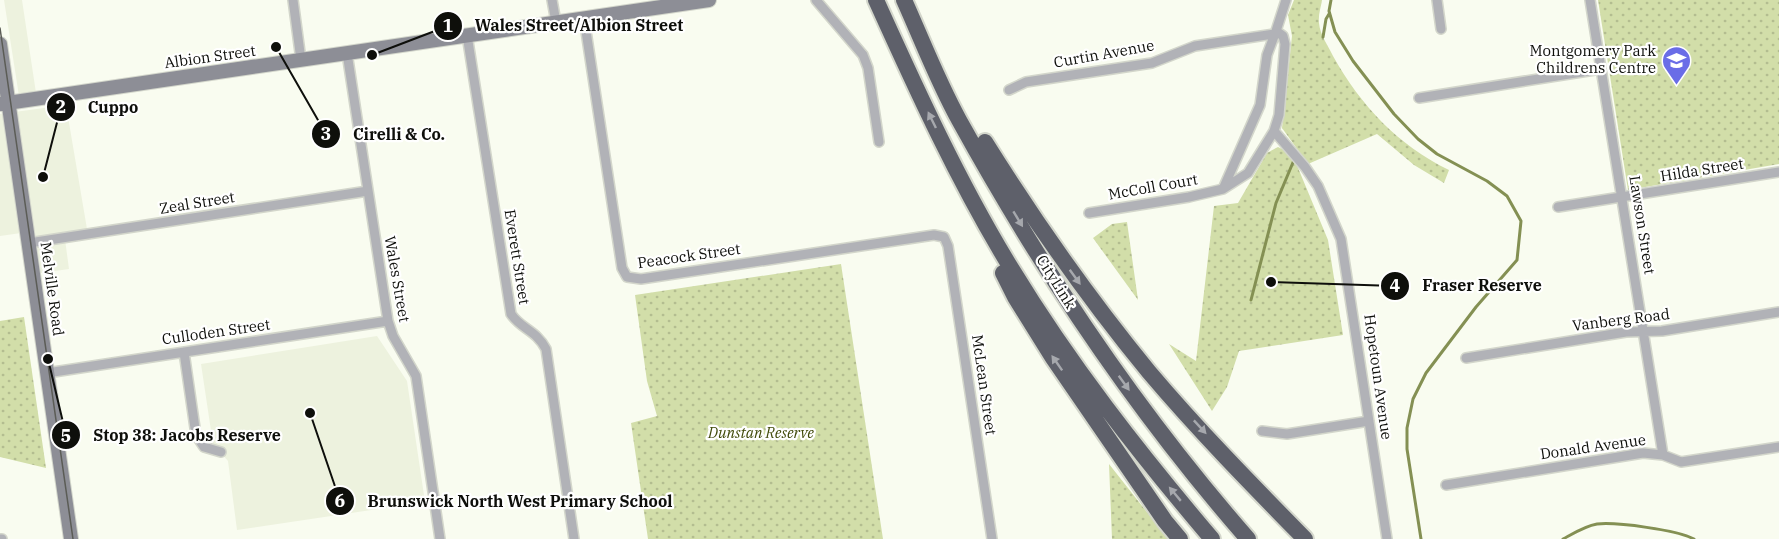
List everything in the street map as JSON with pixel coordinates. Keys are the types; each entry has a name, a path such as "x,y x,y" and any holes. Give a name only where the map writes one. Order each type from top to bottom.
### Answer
{"highway":[{"name":"CityLink","path":"876,0 945,147 1010,267 1047,325 1113,418 1212,539"},
{"name":"CityLink","path":"904,0 958,119 1046,268 1090,336 1183,462 1248,539"},
{"path":"928,53 1021,200 1089,296 1158,382 1305,539"},
{"path":"945,147 986,240 1015,297 1140,486 1180,539"}],"street":[{"path":"293,0 301,60"},
{"path":"552,0 556,22"},
{"name":"Albion Street","path":"5,104 709,0"},
{"path":"816,0 863,55 868,68 879,142"},
{"path":"1222,189 1260,105 1267,55 1286,0"},
{"path":"1437,0 1441,29"},
{"name":"Lawson Street","path":"1590,0 1663,455"},
{"name":"Peacock Street","path":"584,18 622,268 627,277 640,279 934,235 944,237"},
{"path":"1222,189 1248,173 1274,131 1279,115 1285,44 1283,36 1275,32"},
{"name":"Curtin Avenue","path":"1009,90 1026,82 1152,63 1195,46 1275,32"},
{"name":"Everett Street","path":"467,35 511,314 535,333 546,349 574,539"},
{"name":"Melville Road","path":"0,44 5,104 29,243 71,539"},
{"name":"Wales Street","path":"347,53 388,321 393,336 416,376 440,539"},
{"path":"1419,98 1601,69"},
{"name":"Hopetoun Avenue","path":"1274,131 1305,166 1328,204 1341,239 1387,539"},
{"name":"Hilda Street","path":"1558,207 1779,172"},
{"name":"McColl Court","path":"1089,213 1222,189"},
{"name":"Zeal Street","path":"29,243 368,191"},
{"name":"McLean Street","path":"944,237 948,246 992,539"},
{"name":"Vanberg Road","path":"1466,358 1626,332 1662,331 1779,312"},
{"name":"Culloden Street","path":"47,373 388,321"},
{"path":"184,352 196,435 204,447 221,452"},
{"path":"1262,431 1287,434 1369,422"},
{"name":"Donald Avenue","path":"1446,485 1643,453 1663,455 1681,462 1779,447"}],"shaded area":[{"path":"4,0 22,0 36,93 19,96"},
{"path":"66,105 87,229 64,232 69,269 41,273 35,231 0,236 0,114"},
{"path":"377,336 407,381 425,502 237,530 228,461 213,444 201,364"}],"green space":[{"path":"1294,0 1322,0 1319,14 1321,32 1344,74 1369,107 1397,136 1413,149 1449,170 1444,183 1414,165 1377,134 1308,164 1282,128 1292,36 1288,15"},
{"path":"1598,0 1779,0 1779,164 1628,190"},
{"path":"1278,147 1286,151 1296,163 1328,240 1343,335 1239,351 1227,387 1212,411 1169,344 1196,361 1214,206 1238,203 1267,153"},
{"path":"1127,222 1138,300 1093,238 1112,224"},
{"name":"Dunstan Reserve","path":"841,264 883,539 648,539 631,423 657,416 647,381 635,295"},
{"path":"24,317 46,468 0,457 0,321"},
{"path":"1109,464 1165,535 1169,539 1112,539"}],"waterway":[{"path":"1331,0 1329,11 1335,32 1353,61 1394,114 1418,139 1437,154 1487,181 1507,196 1521,221 1517,260 1476,307 1426,373 1413,399 1407,428 1407,449 1421,539"},
{"path":"1323,37 1329,14"},
{"path":"1251,300 1276,203 1294,160"},
{"path":"1563,539 1588,526 1597,524 1632,525 1694,539"}],"tram line":[{"path":"0,28 73,539"}],"place":[{"name":"Cirelli & Co.","path":"276,47"},
{"name":"Wales Street/Albion Street","path":"372,55"},
{"name":"Montgomery Park Childrens Centre","path":"1677,86"},
{"name":"Cuppo","path":"43,177"},
{"name":"Fraser Reserve","path":"1271,282"},
{"name":"Stop 38: Jacobs Reserve","path":"48,359"},
{"name":"Brunswick North West Primary School","path":"310,413"}]}
